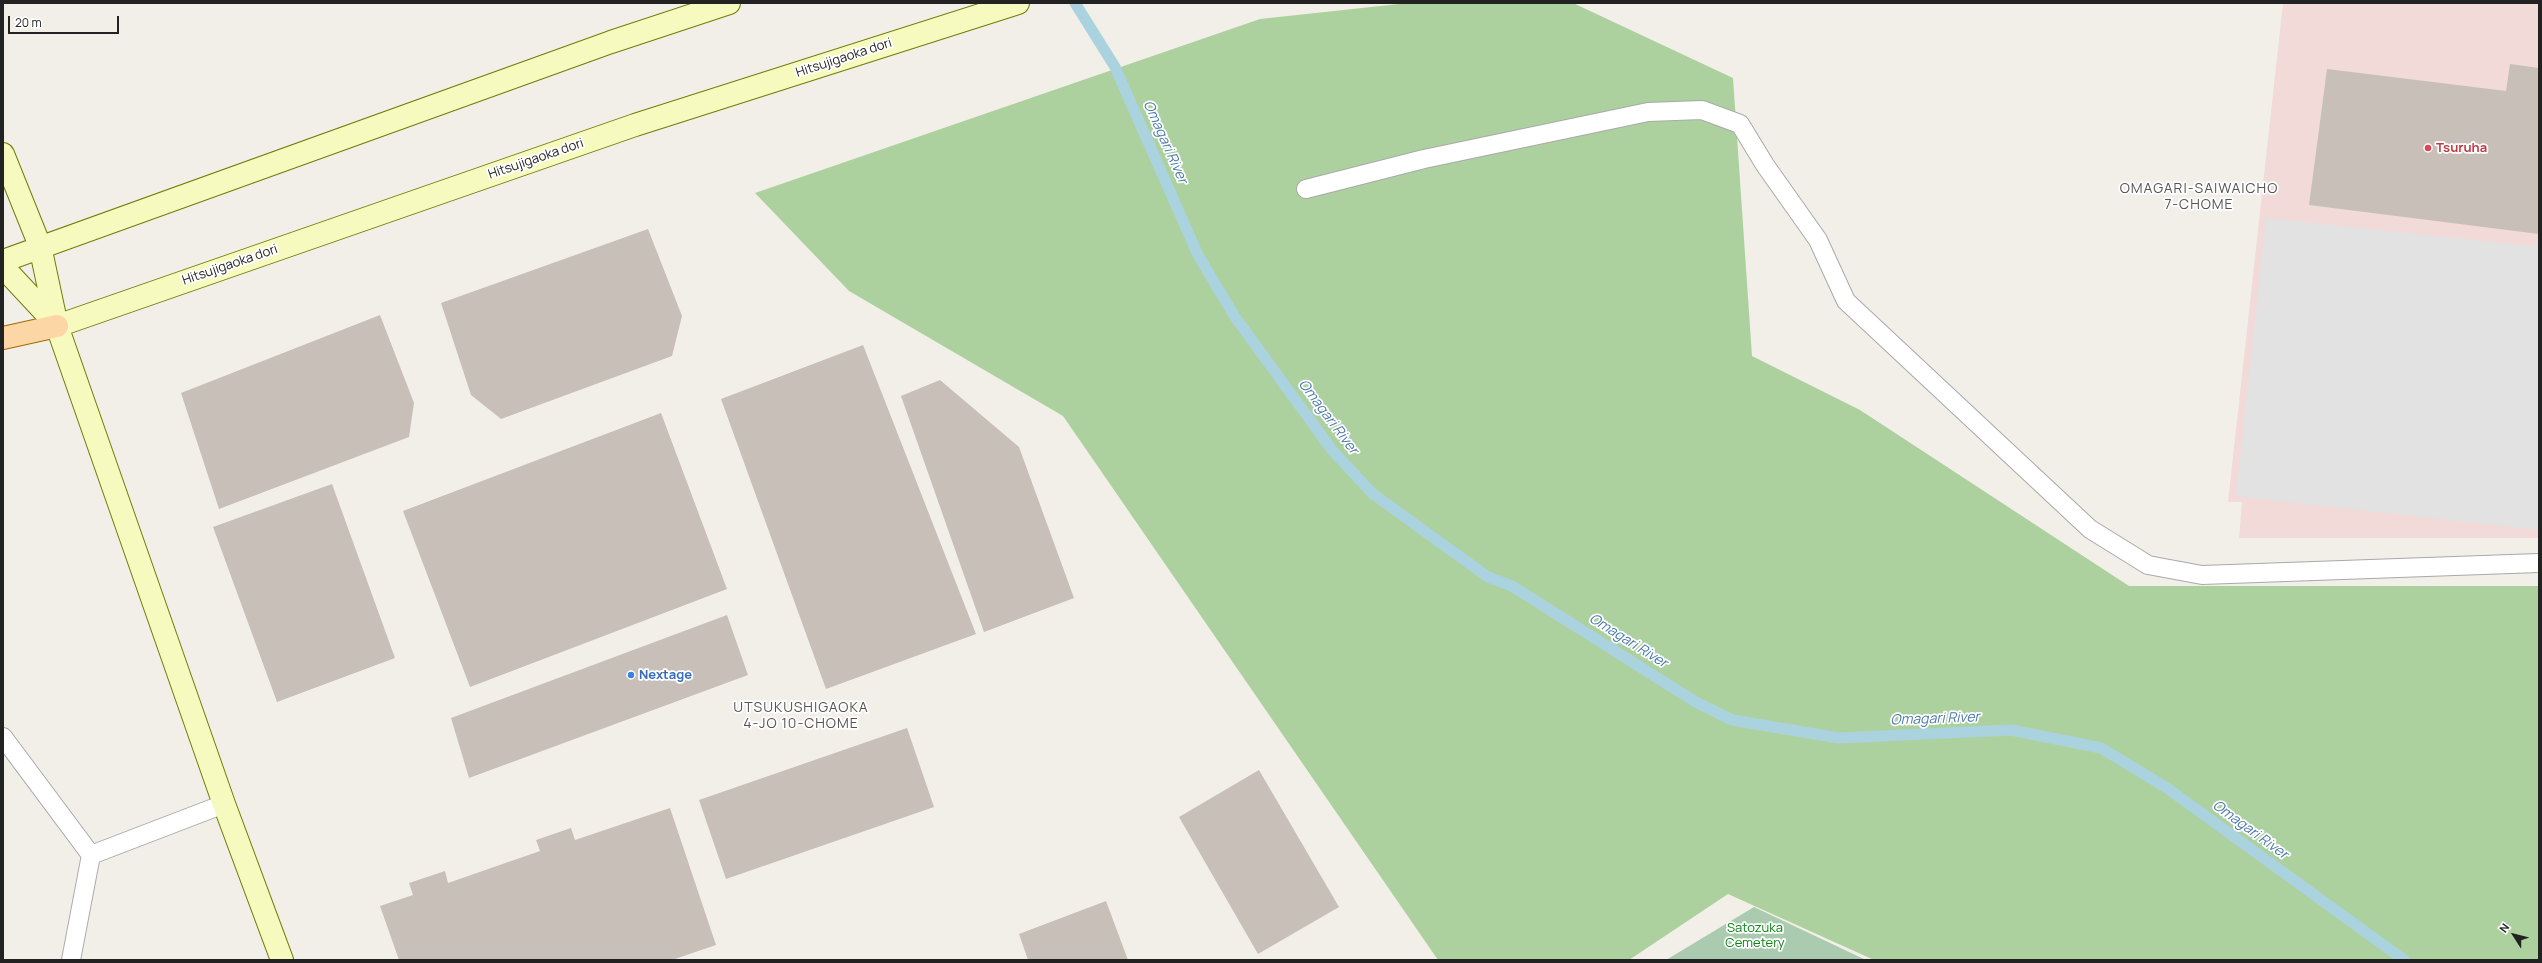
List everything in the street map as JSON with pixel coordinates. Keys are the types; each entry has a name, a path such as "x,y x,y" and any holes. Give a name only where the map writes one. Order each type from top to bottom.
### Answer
{"main road":[{"path":"3,261 40,246 611,42 729,3"},
{"name":"Hitsujigaoka dori","path":"57,326 635,125 1018,3"},
{"path":"3,154 40,246 57,326 224,804 282,960"},
{"path":"3,267 57,326"},
{"path":"3,338 57,326"}],"lane":[{"path":"1306,189 1424,159 1648,112 1702,110 1740,124 1765,165 1818,240 1846,302 2090,529 2148,565 2202,575 2539,563"},
{"path":"3,737 91,855 71,960"},
{"path":"91,855 224,804"}],"shaded area":[{"path":"2283,3 2539,3 2539,538 2239,538 2242,502 2228,502"},
{"path":"2266,218 2539,247 2539,530 2236,496"}],"green space":[{"path":"1408,3 1573,3 1733,78 1752,356 1860,410 2129,586 2539,586 2539,960 1874,960 1728,894 1629,960 1438,960 1063,416 849,291 755,193 1260,19"},
{"name":"Satozuka Cemetery","path":"1754,907 1866,960 1666,960"}],"building":[{"name":"Tsuruha","path":"2510,64 2539,68 2539,234 2309,205 2327,69 2506,91"},
{"path":"648,229 682,316 672,356 501,419 471,395 441,303"},
{"path":"380,315 414,403 409,437 219,509 181,393"},
{"path":"863,345 976,634 826,689 721,399"},
{"path":"940,380 1019,447 1074,598 984,632 901,396"},
{"path":"661,413 727,589 470,687 403,511"},
{"path":"332,484 395,658 277,702 213,527"},
{"path":"727,615 748,675 469,778 451,718"},
{"path":"907,728 934,807 726,879 699,800"},
{"path":"1259,770 1339,907 1258,954 1179,817"},
{"path":"670,808 716,945 672,960 399,960 380,906 413,895 409,883 445,871 448,883 540,851 536,840 571,828 575,840"},
{"path":"1106,901 1128,960 1028,960 1019,934"}],"waterway":[{"name":"Omagari River","path":"1075,3 1115,67 1198,255 1235,317 1332,450 1373,494 1488,577 1512,586 1694,701 1732,720 1839,738 2011,730 2101,748 2167,788 2404,960"}],"place":[{"name":"Tsuruha","path":"2428,148"},
{"name":"Nextage","path":"631,675"}],"district":[{"name":"OMAGARI-SAIWAICHO 7-CHOME","path":"2199,198"},
{"name":"UTSUKUSHIGAOKA 4-JO 10-CHOME","path":"801,716"}]}
